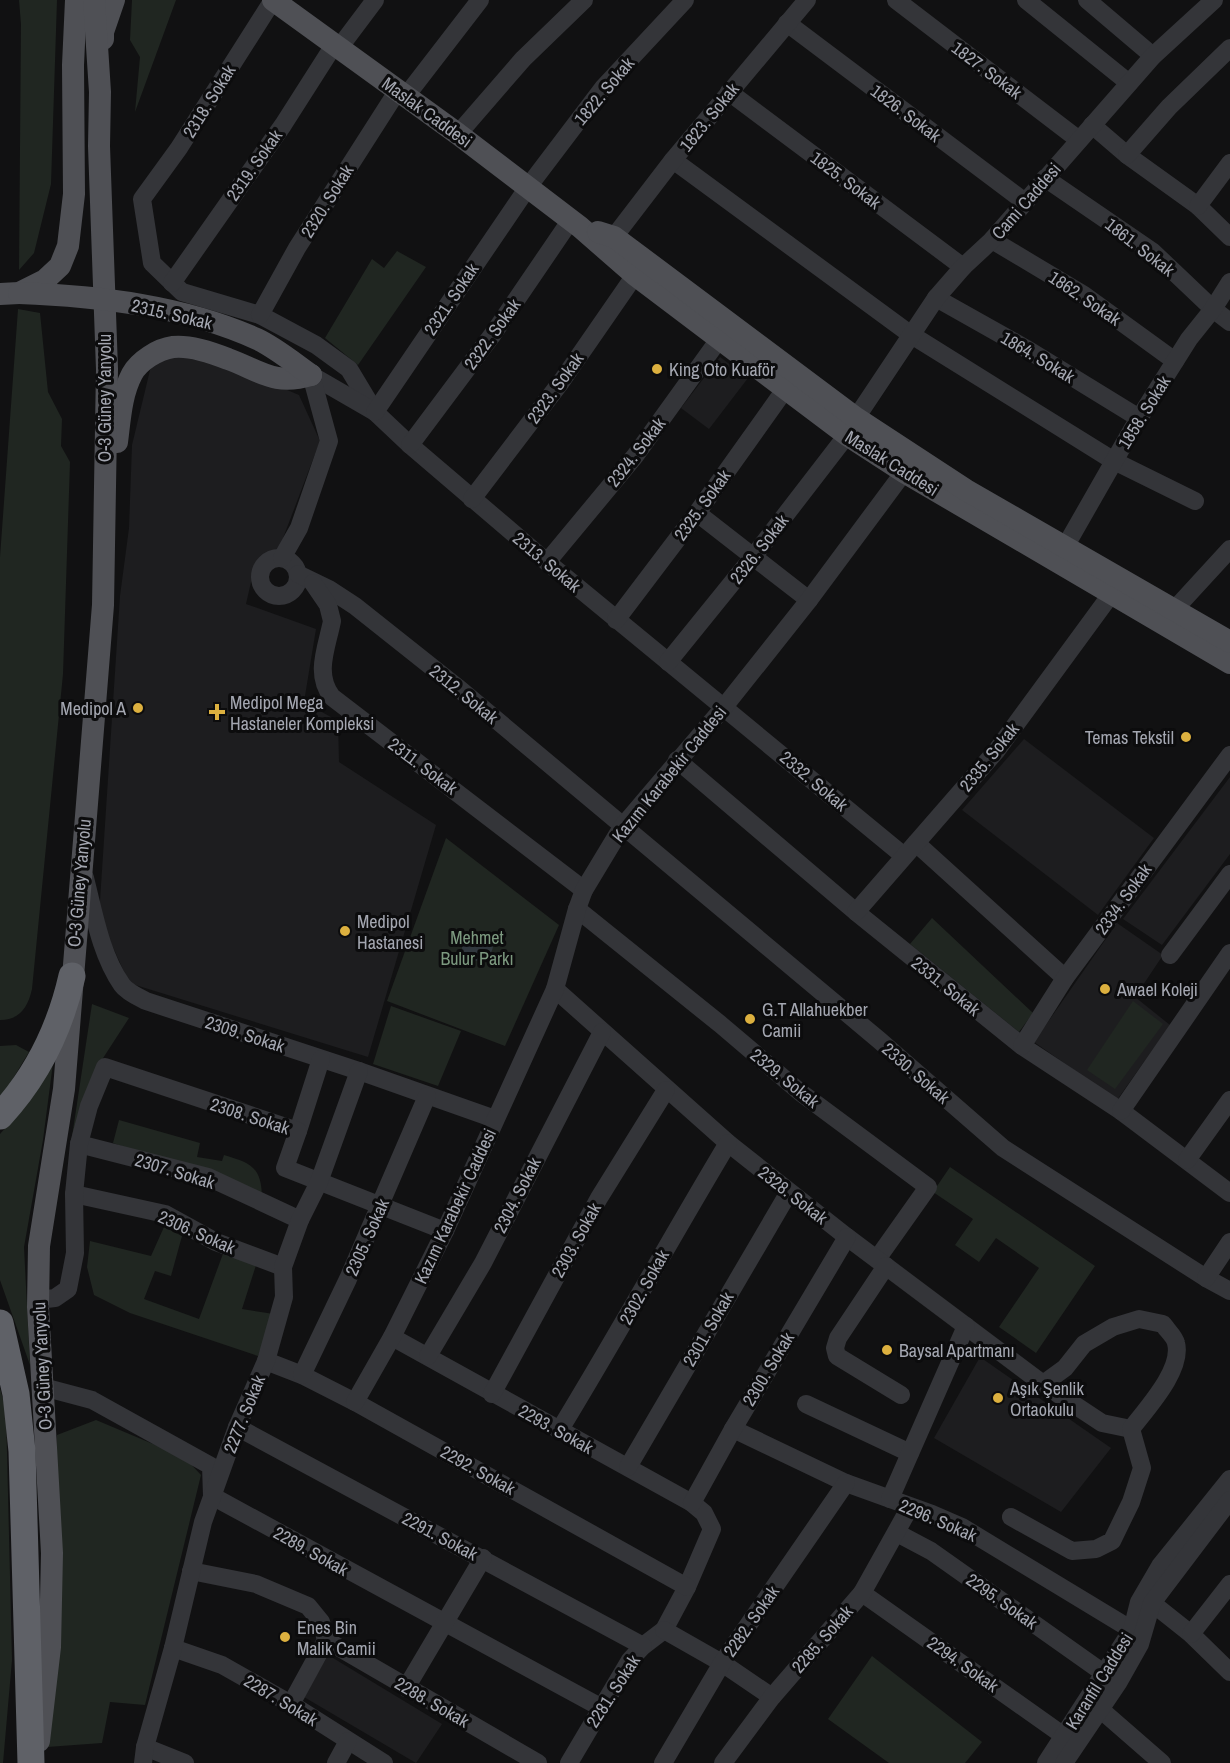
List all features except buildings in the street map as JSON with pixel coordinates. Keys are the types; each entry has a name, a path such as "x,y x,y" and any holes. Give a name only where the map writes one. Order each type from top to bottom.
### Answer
{"highway":[{"path":"0,1116 29,1081 51,1043 65,1005 72,976"},
{"path":"0,1323 16,1394 22,1451 32,1763"}],"main road":[{"path":"10,294 45,280 60,266 68,246 74,194 73,65 76,0"},
{"name":"O-3 Güney Yanyolu","path":"37,1763 50,1647 52,1553 38,1300 39,1246 64,1089 103,605 107,369 99,146 100,92 94,0"},
{"path":"100,92 103,32 114,0"},
{"name":"Maslak Caddesi","path":"281,3 336,47 528,187 635,275 786,387 1174,610 1230,647"},
{"name":"Maslak Caddesi","path":"575,224 614,237 851,426 904,472 1112,593 1230,647"},
{"name":"2315. Sokak","path":"10,294 60,295 144,306 206,319 259,340 311,375"},
{"path":"103,532 112,490 123,400 132,375 139,364 173,347 226,358 276,379 294,380 311,375"}],"street":[{"name":"2319. Sokak","path":"172,283 336,47 375,0"},
{"name":"2320. Sokak","path":"260,315 297,248 402,93 480,0"},
{"path":"458,134 523,59 584,0"},
{"name":"1823. Sokak","path":"614,237 673,160 807,0"},
{"name":"1827. Sokak","path":"896,0 1079,140"},
{"path":"1026,0 1130,83"},
{"path":"1086,0 1153,56"},
{"name":"2318. Sokak","path":"142,199 281,3"},
{"name":"1822. Sokak","path":"528,187 603,88 674,3"},
{"name":"Cami Caddesi","path":"851,426 936,298 963,267 992,240 1153,56 1202,4"},
{"name":"1826. Sokak","path":"787,23 1025,202"},
{"path":"1127,155 1168,107 1230,48"},
{"name":"1825. Sokak","path":"729,92 963,267"},
{"path":"1092,125 1127,155 1198,206 1230,237"},
{"path":"673,160 910,334 1114,461 1195,501"},
{"path":"1198,206 1230,163"},
{"name":"1861. Sokak","path":"1045,178 1152,252 1230,322"},
{"name":"2321. Sokak","path":"375,412 528,187"},
{"name":"2313. Sokak","path":"142,199 152,263 172,283 182,292 260,315 316,345 349,369 375,412"},
{"name":"2322. Sokak","path":"410,445 575,224"},
{"name":"1862. Sokak","path":"992,240 1084,295 1175,361"},
{"name":"2323. Sokak","path":"472,499 561,382 635,275"},
{"name":"1858. Sokak","path":"1065,547 1139,418 1189,339 1214,309 1230,282"},
{"name":"1864. Sokak","path":"936,298 1025,348 1139,418"},
{"name":"2324. Sokak","path":"547,562 635,456 720,338"},
{"path":"282,558 299,528 329,441 311,375"},
{"name":"2313. Sokak","path":"311,375 375,412 472,499 724,707"},
{"name":"2325. Sokak","path":"616,620 697,513 786,387"},
{"name":"2326. Sokak","path":"668,662 753,557 851,426"},
{"name":"Kazım Karabekir Caddesi","path":"355,1402 392,1337 445,1230 555,989 584,890 622,826 724,707 904,472"},
{"path":"697,513 808,600"},
{"path":"1174,610 1230,549"},
{"path":"305,578 298,580 292,592 280,597 267,593 260,582 261,570 269,560 282,558 289,561 305,578 332,614 355,606"},
{"name":"2312. Sokak","path":"305,578 329,589 355,606 457,687 622,826"},
{"name":"2335. Sokak","path":"856,912 997,750 1112,593"},
{"name":"2311. Sokak","path":"332,614 321,673 326,689 332,697 584,890"},
{"name":"2332. Sokak","path":"724,707 910,849 1065,978"},
{"name":"2334. Sokak","path":"1022,1047 1065,978 1230,755"},
{"name":"2331. Sokak","path":"677,760 856,912 1022,1047 1121,1111 1230,1193"},
{"name":"2330. Sokak","path":"622,826 879,1040 1002,1148 1230,1291"},
{"name":"2309. Sokak","path":"81,861 97,926 109,959 123,987 146,1001 359,1071 495,1119"},
{"path":"1170,955 1230,874"},
{"name":"2329. Sokak","path":"577,909 720,1024 800,1092 928,1187 881,1263"},
{"path":"1121,1111 1230,953"},
{"name":"2328. Sokak","path":"555,989 728,1143 881,1263 1043,1384 1102,1423 1131,1429"},
{"name":"2304. Sokak","path":"428,1356 483,1263 602,1032"},
{"path":"298,1131 321,1059"},
{"name":"2308. Sokak","path":"80,1144 89,1106 105,1067 298,1131 285,1168 380,1207 445,1230"},
{"name":"2277. Sokak","path":"144,1755 173,1648 203,1522 237,1427 266,1361 284,1297 283,1267 300,1220 319,1182 359,1071"},
{"name":"2303. Sokak","path":"492,1394 599,1198 666,1090"},
{"name":"2305. Sokak","path":"302,1375 380,1207 427,1096"},
{"path":"1187,1160 1230,1100"},
{"name":"2302. Sokak","path":"560,1431 728,1143"},
{"path":"38,1300 55,1298 68,1289 75,1253 74,1194 80,1144"},
{"name":"2307. Sokak","path":"80,1144 208,1177 300,1220"},
{"name":"2301. Sokak","path":"628,1467 789,1192"},
{"name":"2306. Sokak","path":"74,1194 165,1214 216,1242 283,1267"},
{"name":"2300. Sokak","path":"692,1503 847,1237"},
{"path":"1206,1278 1230,1242"},
{"path":"881,1263 838,1338 835,1348 837,1356 901,1395"},
{"path":"1011,1517 1072,1551 1096,1550 1112,1541 1131,1502 1142,1468 1131,1429 1163,1387 1176,1361 1176,1342 1162,1324 1139,1319 1113,1327 1084,1344 1065,1368 1043,1384"},
{"path":"890,1499 966,1326"},
{"name":"2293. Sokak","path":"392,1337 692,1503 704,1513 712,1529"},
{"name":"2292. Sokak","path":"266,1361 302,1375 355,1402 687,1587"},
{"path":"43,1387 92,1400 211,1466 212,1496"},
{"path":"806,1404 910,1453"},
{"name":"2291. Sokak","path":"237,1427 643,1646"},
{"name":"2296. Sokak","path":"733,1430 846,1483 962,1527 1132,1630"},
{"name":"Karanfil Caddesi","path":"1046,1763 1132,1630 1139,1602 1160,1566 1230,1479"},
{"name":"2282. Sokak","path":"663,1763 722,1663 846,1483"},
{"name":"2289. Sokak","path":"212,1496 602,1708"},
{"name":"Karanfil Caddesi","path":"1064,1763 1140,1644 1152,1603 1230,1500"},
{"name":"2285. Sokak","path":"723,1763 772,1697 862,1593 910,1507"},
{"name":"2281. Sokak","path":"569,1763 630,1660 643,1646 664,1630 687,1587 712,1529"},
{"name":"2295. Sokak","path":"897,1533 931,1551 1105,1674"},
{"path":"406,1688 483,1558"},
{"path":"191,1571 256,1584 308,1606 321,1622 326,1640 291,1704"},
{"path":"1191,1634 1230,1584"},
{"name":"2294. Sokak","path":"862,1593 1064,1736"},
{"path":"1152,1603 1191,1634 1230,1672"},
{"path":"664,1630 722,1663 772,1697"},
{"name":"2288. Sokak","path":"326,1640 538,1763"},
{"name":"2287. Sokak","path":"173,1648 222,1665 291,1704 384,1763"},
{"path":"1100,1709 1162,1763"},
{"path":"336,1763 348,1741"},
{"path":"144,1755 185,1763"}],"shaded area":[{"name":"Medipol Mega Hastaneler Kompleksi","path":"176,354 230,366 299,395 320,441 280,546 254,569 246,604 316,629 304,702 338,721 339,762 436,825 368,1057 129,983 99,916 120,596 129,528 132,445 151,366"},
{"path":"720,357 748,378 709,429 681,408"},
{"path":"1024,739 1154,838 1098,915 962,810"},
{"path":"1230,777 1230,854 1162,945 1123,919"},
{"path":"1117,923 1163,955 1135,997 1170,1025 1117,1100 1034,1042"},
{"path":"486,940 494,941 488,957 476,961 465,959 462,955 462,946 468,942 479,945"},
{"name":"Aşık Şenlik Ortaokulu","path":"980,1357 1111,1448 1061,1512 934,1438"},
{"path":"328,1655 442,1724 416,1763 304,1697"}],"green space":[{"path":"19,0 57,0 51,184 34,253 19,270 21,24"},
{"path":"132,0 176,0 135,112 140,57 130,40"},
{"path":"397,251 426,267 358,365 325,338 372,259 384,268"},
{"path":"18,309 40,313 48,392 62,419 61,446 70,462 63,674 32,989 25,1007 18,1015 0,1020 0,557"},
{"name":"Mehmet Bulur Parkı","path":"446,838 559,925 505,1046 387,1001"},
{"path":"932,918 1033,1013 1019,1032 910,944"},
{"path":"1133,1001 1163,1024 1115,1089 1087,1070"},
{"path":"92,1004 129,1018 94,1072 70,1150"},
{"path":"391,1006 461,1031 438,1086 373,1064"},
{"path":"16,1045 29,1052 0,1097 0,1046"},
{"path":"53,1063 43,1140 24,1247 30,1365 0,1280 0,1134 19,1113"},
{"path":"119,1120 200,1143 197,1157 222,1161 224,1155 247,1164 252,1167 259,1178 262,1196 113,1143"},
{"path":"950,1167 1095,1266 1036,1353 999,1327 1039,1268 996,1238 979,1262 955,1245 973,1219 933,1192"},
{"path":"164,1227 182,1236 171,1276 155,1271 144,1299 199,1319 224,1251 257,1262 242,1309 274,1314 258,1356 130,1313 94,1295 87,1267 90,1241 151,1256"},
{"path":"0,1388 6,1411 12,1660 3,1763 0,1763"},
{"path":"96,1420 184,1457 201,1475 145,1705 110,1702 102,1743 47,1747 57,1435"},
{"path":"872,1656 982,1742 965,1763 889,1763 828,1719"}],"place":[{"name":"King Oto Kuaför","path":"657,369"},
{"name":"Medipol A","path":"138,708"},
{"name":"Medipol Mega Hastaneler Kompleksi","path":"217,712"},
{"name":"Temas Tekstil","path":"1186,737"},
{"name":"Medipol Hastanesi","path":"345,931"},
{"name":"Awael Koleji","path":"1105,989"},
{"name":"G.T Allahuekber Camii","path":"750,1019"},
{"name":"Baysal Apartmanı","path":"887,1350"},
{"name":"Aşık Şenlik Ortaokulu","path":"998,1398"},
{"name":"Enes Bin Malik Camii","path":"285,1637"}]}
